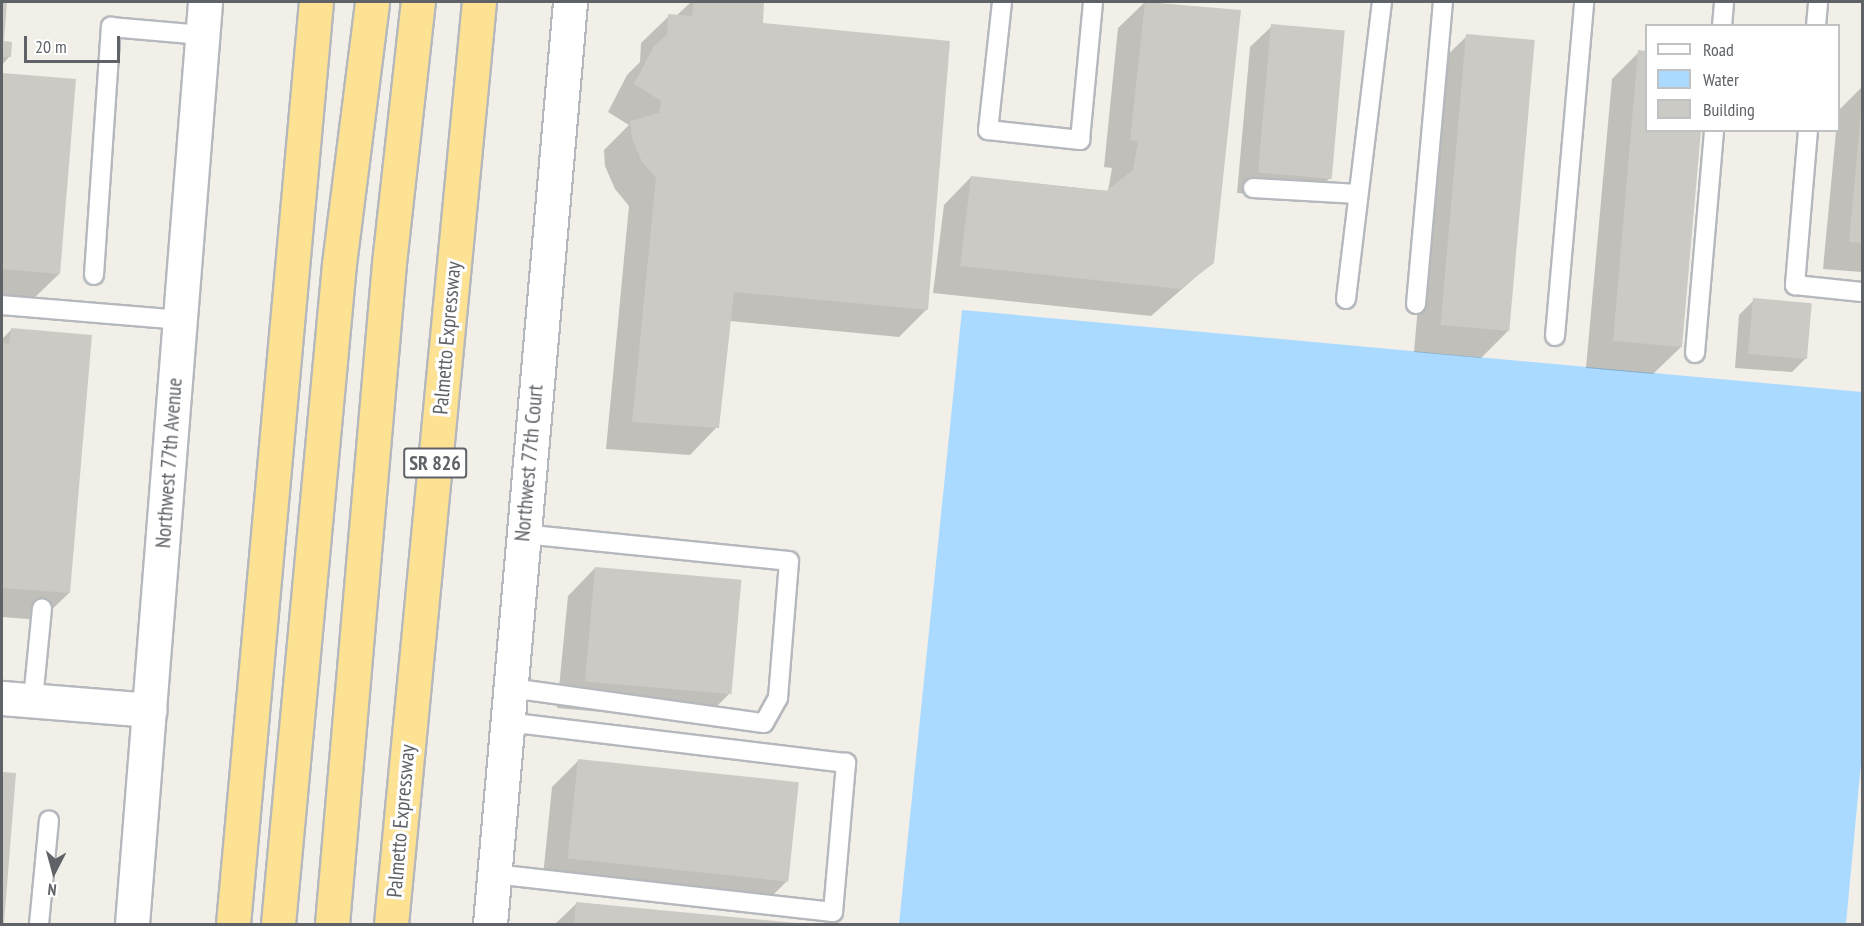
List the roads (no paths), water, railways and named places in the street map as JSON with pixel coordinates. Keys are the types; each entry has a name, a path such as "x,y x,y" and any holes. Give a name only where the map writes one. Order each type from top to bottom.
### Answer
{"highway":[{"path":"232,924 316,2"},
{"path":"278,924 339,264 372,2"},
{"path":"332,924 389,263 418,2"},
{"name":"Palmetto Expressway","path":"391,924 479,2"}],"street":[{"name":"Northwest 77th Avenue","path":"132,924 205,2"},
{"name":"Northwest 77th Court","path":"490,924 570,2"},
{"path":"17,699 150,710"}],"lane":[{"path":"1002,2 988,130 1080,140 1093,2"},
{"path":"1346,299 1382,2"},
{"path":"1416,304 1443,2"},
{"path":"1555,336 1584,2"},
{"path":"1722,24 1724,2"},
{"path":"1816,24 1818,2"},
{"path":"94,275 111,27 202,35"},
{"path":"1695,353 1713,132"},
{"path":"1808,132 1795,285 1863,292"},
{"path":"1253,188 1358,194"},
{"path":"2,305 181,320"},
{"path":"511,688 764,723 778,698 789,561 523,534"},
{"path":"17,699 42,608"},
{"path":"494,874 833,912 846,763 508,722"},
{"path":"39,924 49,820"}],"water":[{"path":"962,310 1862,392 1862,753 1846,924 899,924"}]}
